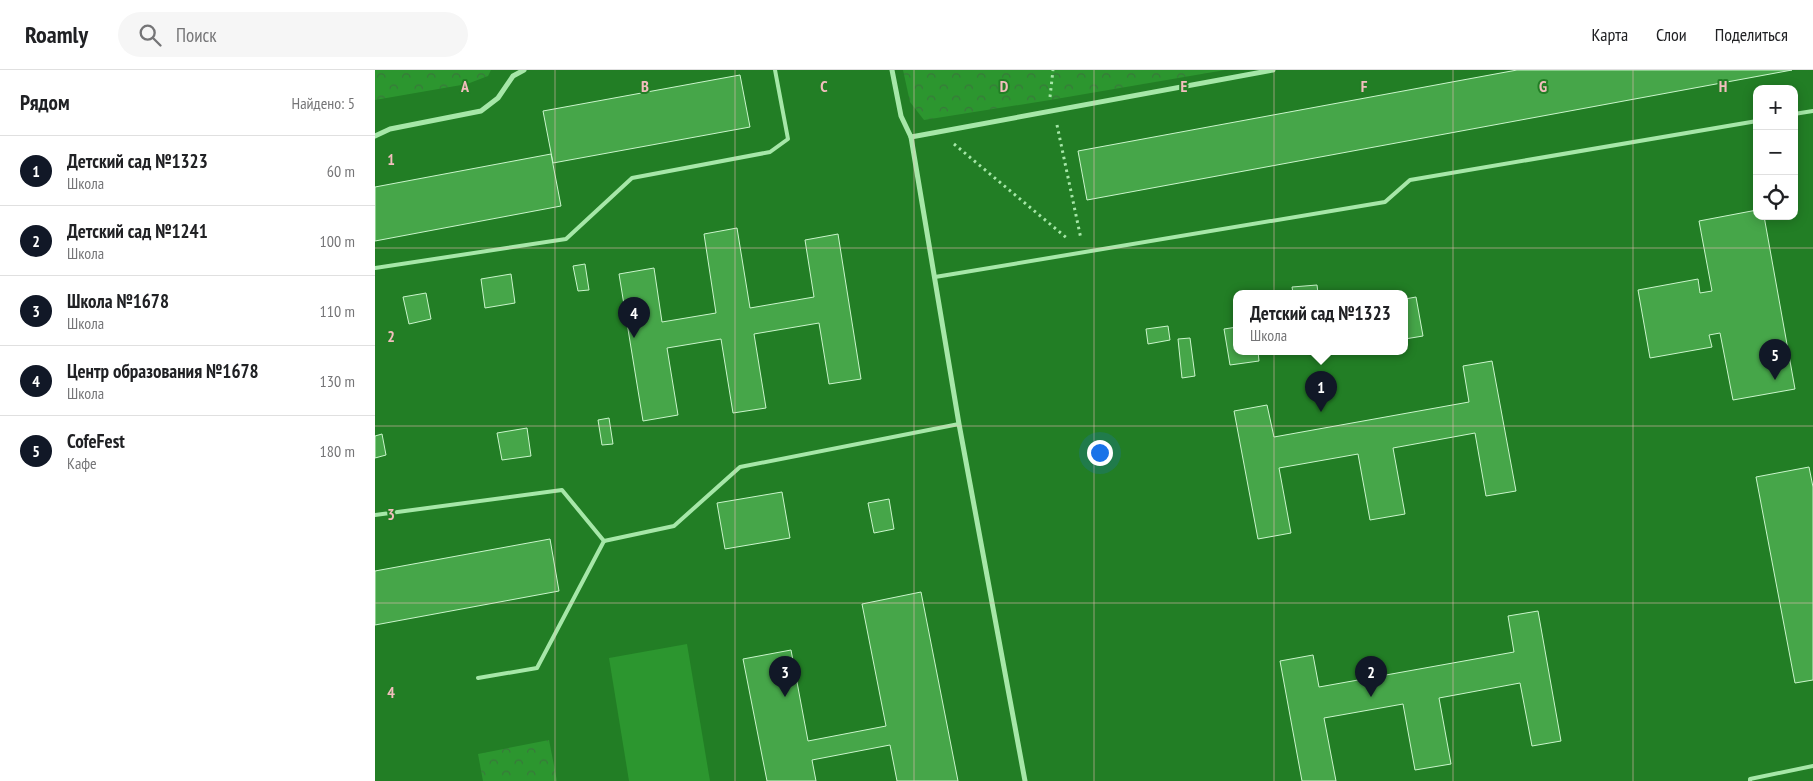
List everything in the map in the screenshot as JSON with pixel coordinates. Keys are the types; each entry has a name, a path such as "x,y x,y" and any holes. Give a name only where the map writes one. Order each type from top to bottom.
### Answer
{"street":[{"path":"375,136 390,129 481,111 497,98 513,76 524,70"},
{"path":"892,70 901,116 911,137 959,424 1025,781"},
{"path":"911,137 1273,70"}],"lane":[{"path":"375,268 566,239 632,178 770,152 788,139 775,70"},
{"path":"1798,113 1813,111"},
{"path":"935,277 1385,202 1411,180 1753,122"},
{"path":"604,541 674,526 740,467 959,424"},
{"path":"375,515 562,490 604,541"},
{"path":"478,678 537,668 604,541"},
{"path":"1750,781 1750,779 1813,766"}],"path":[{"path":"1053,70 1050,100 1054,111 1083,252"},
{"path":"940,132 1083,252"}],"green space":[{"path":"375,70 491,70 488,76 467,84 375,100"},
{"path":"903,70 1225,70 924,120 910,102"},
{"path":"687,644 710,781 629,781 609,658"},
{"path":"549,740 557,781 483,781 478,754"}],"building":[{"path":"1517,70 1792,70 1087,200 1078,151"},
{"path":"740,75 750,127 553,163 543,111"},
{"path":"551,154 561,206 375,241 375,187"},
{"path":"1753,211 1753,220 1765,220 1795,389 1733,400 1720,333 1709,335 1712,347 1650,358 1638,290 1698,279 1700,293 1712,291 1699,221"},
{"path":"737,228 750,308 814,297 805,240 838,234 861,379 829,384 819,323 754,334 766,408 733,413 721,339 667,348 678,415 643,421 619,274 654,268 662,322 716,313 704,234"},
{"path":"585,264 589,290 578,291 573,266"},
{"path":"511,274 515,303 485,308 481,279"},
{"path":"1317,285 1318,290 1292,290 1292,287"},
{"path":"426,293 431,319 409,324 403,297"},
{"path":"1416,297 1423,336 1408,338 1408,298"},
{"path":"1168,326 1170,340 1148,344 1146,329"},
{"path":"1233,328 1233,355 1258,355 1259,361 1230,365 1224,329"},
{"path":"1190,338 1195,376 1182,378 1178,339"},
{"path":"1492,361 1516,491 1486,496 1475,433 1393,448 1405,514 1370,520 1358,454 1279,468 1291,533 1258,539 1234,411 1267,405 1274,437 1469,402 1463,366"},
{"path":"609,418 613,444 602,445 598,420"},
{"path":"527,428 531,456 502,460 497,433"},
{"path":"382,434 386,455 375,458 375,436"},
{"path":"1809,467 1813,487 1813,680 1795,683 1756,477"},
{"path":"782,492 790,538 725,549 717,503"},
{"path":"889,499 894,529 874,533 868,503"},
{"path":"550,539 559,591 375,625 375,571"},
{"path":"921,592 958,781 897,781 890,745 812,760 816,781 767,781 743,659 791,650 808,741 886,726 862,604"},
{"path":"1538,611 1561,741 1532,746 1520,683 1439,698 1451,764 1415,770 1403,704 1324,718 1336,781 1302,781 1280,661 1313,655 1319,687 1514,652 1508,616"}],"place":[{"name":"Центр образования №1678","path":"634,338"},
{"name":"CofeFest","path":"1775,380"},
{"name":"Детский сад №1323","path":"1321,412"},
{"name":"Школа №1678","path":"785,697"},
{"name":"Детский сад №1241","path":"1371,697"}]}
